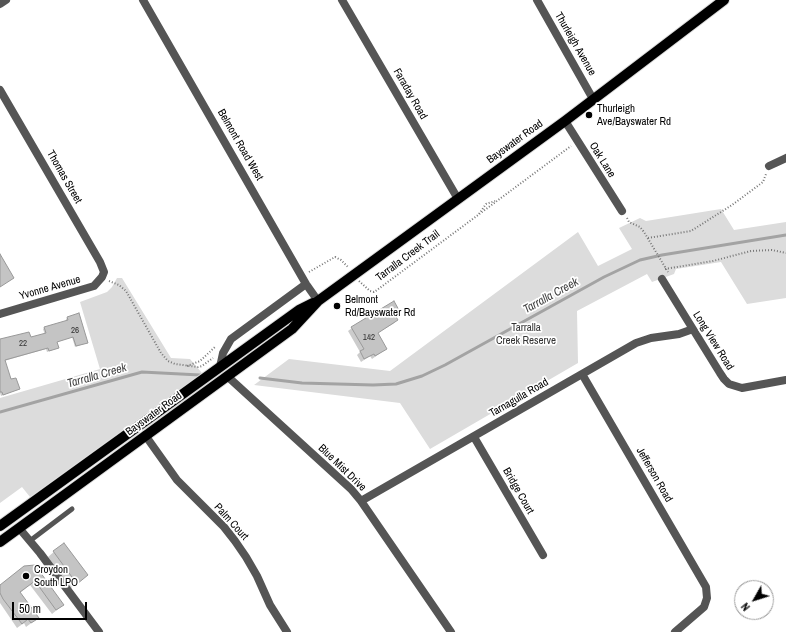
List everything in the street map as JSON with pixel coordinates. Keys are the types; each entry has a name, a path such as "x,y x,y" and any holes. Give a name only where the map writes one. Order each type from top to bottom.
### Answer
{"main road":[{"name":"Bayswater Road","path":"0,542 292,329 318,301 565,121 724,0"},
{"name":"Bayswater Road","path":"1,524 299,310 318,301"},
{"path":"220,367 227,376"},
{"path":"1,524 19,528"}],"street":[{"path":"0,4 6,0"},
{"name":"Belmont Road West","path":"143,0 306,284 318,301"},
{"name":"Faraday Road","path":"342,0 458,199"},
{"name":"Thurleigh Avenue","path":"537,0 593,99"},
{"name":"Thomas Street","path":"0,90 100,262 104,272 102,278"},
{"name":"Oak Lane","path":"565,121 622,211"},
{"path":"769,166 786,158"},
{"name":"Yvonne Avenue","path":"0,314 94,286 102,278"},
{"name":"Long View Road","path":"662,279 724,379 729,384 742,388 786,380"},
{"path":"220,367 226,340 306,284"},
{"name":"Tarnagulla Road","path":"361,501 636,343 651,338 680,334 693,329"},
{"name":"Jefferson Road","path":"582,374 706,587 707,598 704,607 675,632"},
{"name":"Blue Mist Drive","path":"227,376 351,489 361,501 451,632"},
{"name":"Palm Court","path":"145,435 177,480 224,527 235,541 257,576 270,605 287,632"},
{"name":"Bridge Court","path":"474,437 543,555"},
{"path":"19,528 31,540 99,632"}],"lane":[{"path":"31,540 72,509"}],"path":[{"name":"Tarralla Creek Trail","path":"312,271 334,257 345,262 366,288 374,292 578,142"},
{"path":"648,238 691,231 698,227 732,205 763,182 769,166"},
{"name":"Tarralla Creek Trail","path":"479,214 486,204 496,201"},
{"path":"622,211 629,222 640,227 666,269 713,261 762,250 772,250 786,253"},
{"path":"102,278 119,285 126,291 164,357 172,364 198,367 202,366 216,355"},
{"path":"187,366 200,361 226,340"}],"green space":[{"name":"Tarralla Creek Reserve","path":"721,209 734,230 786,222 786,298 747,304 721,262 676,269 674,274 652,282 647,274 577,311 578,363 430,449 400,403 254,385 289,359 390,371 578,232 598,266 632,249 619,228 640,218 646,221"},
{"path":"117,278 122,278 171,358 190,359 202,373 30,497 22,487 0,503 0,398 100,369 80,302 107,292"}],"building":[{"path":"0,254 14,278 0,287"},
{"path":"394,301 400,312 395,315 398,320 378,333 387,349 375,356 374,354 364,359 360,351 364,349 351,327"},
{"path":"79,313 88,343 76,346 73,337 57,342 59,348 49,351 48,348 5,360 11,379 16,378 20,389 3,395 2,392 0,392 0,339 29,332 31,337 46,333 44,327 68,320 67,317"},
{"path":"64,543 88,575 77,584 53,551"},
{"path":"35,565 64,605 56,610 35,581 20,592 39,618 31,623 28,619 22,624 3,599 0,593 0,585 24,566"}],"waterway":[{"name":"Tarralla Creek","path":"260,378 302,383 373,385 396,384 422,376 445,365 604,277 640,260 662,255 786,235"},
{"name":"Tarralla Creek","path":"0,412 142,372 200,375"}],"place":[{"name":"Thurleigh Ave/Bayswater Rd","path":"589,115"},
{"name":"Belmont Rd/Bayswater Rd","path":"337,306"},
{"name":"Croydon South LPO","path":"26,576"}]}
